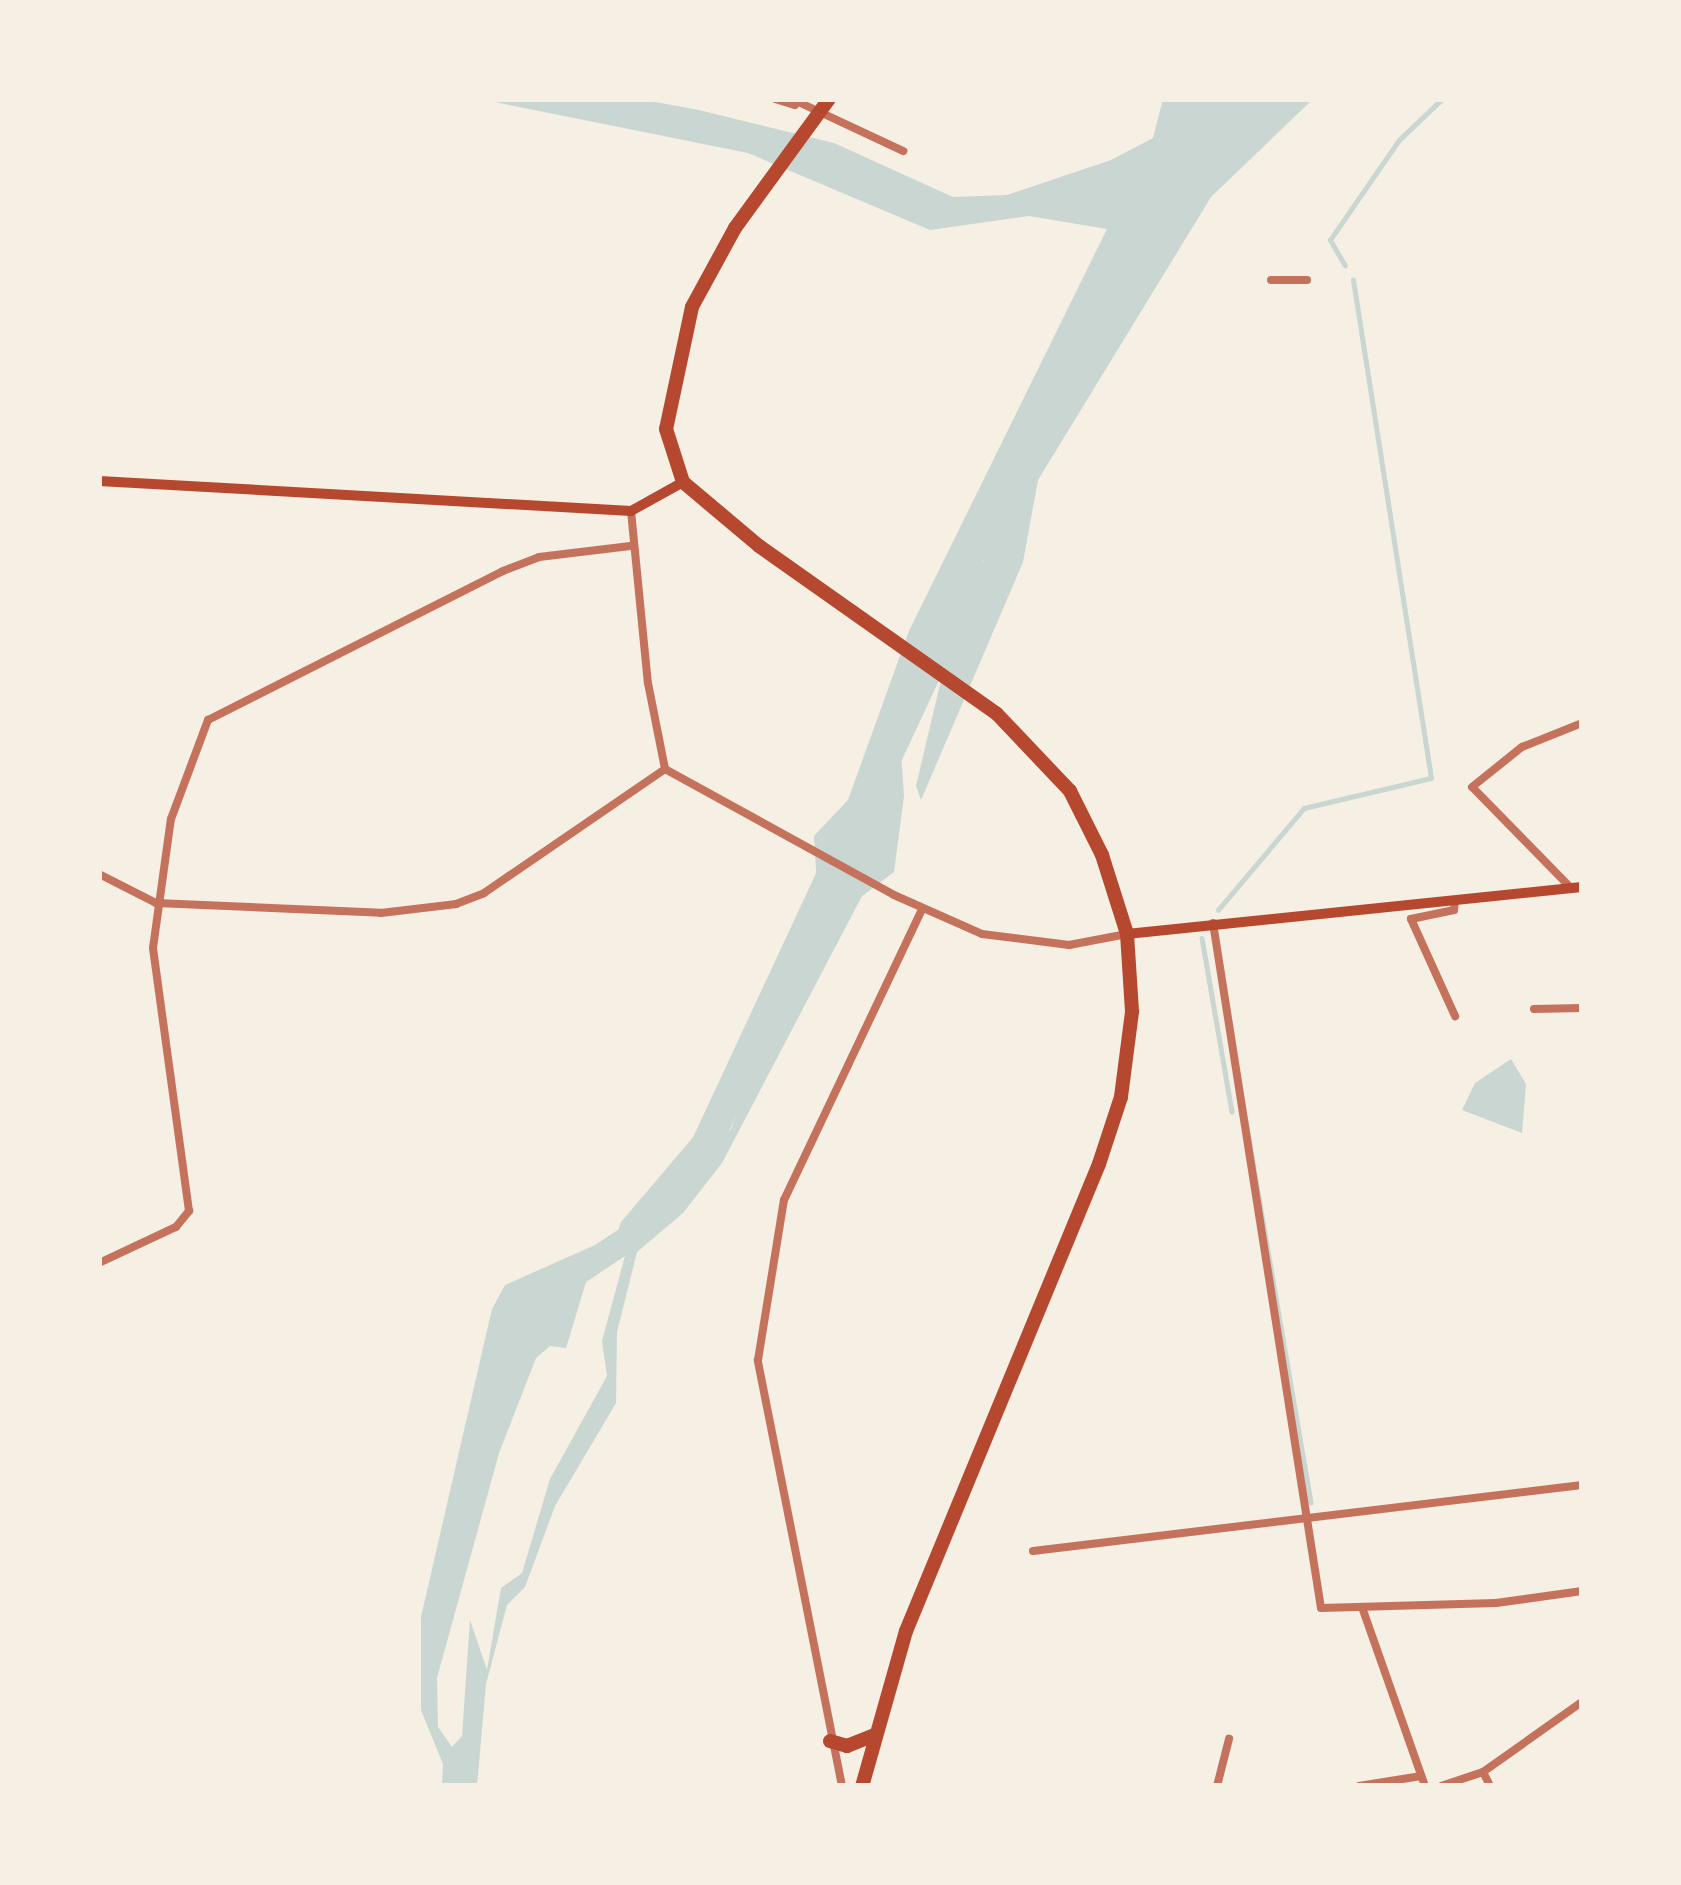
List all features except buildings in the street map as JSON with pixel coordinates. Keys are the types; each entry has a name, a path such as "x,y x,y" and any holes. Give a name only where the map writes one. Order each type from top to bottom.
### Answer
{"highway":[{"path":"829,99 777,168 692,307 674,364 666,429 683,482 759,546 997,714 1070,791 1127,934 1132,1012 1120,1096 1100,1164 906,1631 872,1736 862,1786"},
{"path":"830,1741 847,1746 872,1736"}],"main road":[{"path":"99,481 631,511 683,482"},
{"path":"1127,934 1576,888"}],"street":[{"path":"775,99 802,107"},
{"path":"792,99 813,121 903,151"},
{"path":"1270,280 1307,280"},
{"path":"631,511 630,546 665,769 922,910 1022,943 1127,934"},
{"path":"99,1263 176,1227 189,1211 153,947 171,819 208,720 502,571 538,557 630,546"},
{"path":"1576,888 1472,787 1522,747 1582,723"},
{"path":"99,874 156,904 381,913 456,904 484,893 665,769"},
{"path":"1455,901 1454,910 1411,919 1455,1016"},
{"path":"842,1786 761,1394 764,1302 801,1158 922,910"},
{"path":"1213,923 1321,1608 1363,1610 1582,1591"},
{"path":"1534,1010 1582,1008"},
{"path":"1034,1551 1582,1485"},
{"path":"1359,1786 1423,1781 1363,1610"},
{"path":"1442,1786 1483,1772 1582,1702"},
{"path":"1216,1786 1229,1738"},
{"path":"1483,1772 1490,1786"}],"shaded area":[{"path":"480,99 639,99 699,110 834,143 953,197 1007,195 1111,160 1153,138 1163,99 1313,99 1211,197 1038,480 1023,562 921,800 916,786 946,659 985,558 931,651 899,726 904,796 894,872 862,896 722,1163 683,1213 637,1252 617,1332 616,1403 555,1506 525,1587 507,1605 486,1684 477,1786 442,1786 443,1764 421,1710 421,1617 492,1309 505,1285 595,1245 672,1194 731,1129 818,904 814,836 848,800 909,631 1107,229 1029,216 930,230 748,153","holes":["625,1256 602,1341 607,1376 550,1479 522,1573 501,1588 487,1670 470,1620 462,1736 452,1747 438,1727 437,1678 499,1453 536,1358 550,1346 566,1348 586,1282"]},
{"path":"1511,1059 1526,1084 1522,1133 1462,1110 1475,1083"}],"waterway":[{"path":"1345,266 1330,240 1399,140 1442,99"},
{"path":"1218,910 1304,808 1431,778 1353,280"},
{"path":"634,1230 706,1145 973,572"},
{"path":"1202,938 1232,1111"},
{"path":"1246,1122 1311,1502"}]}
